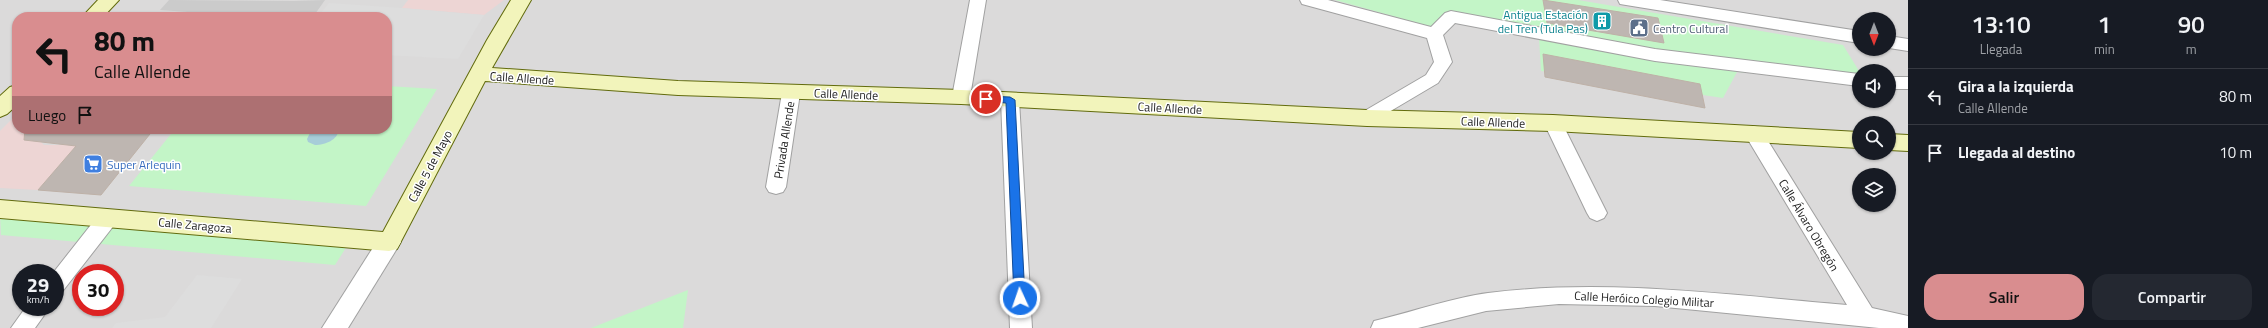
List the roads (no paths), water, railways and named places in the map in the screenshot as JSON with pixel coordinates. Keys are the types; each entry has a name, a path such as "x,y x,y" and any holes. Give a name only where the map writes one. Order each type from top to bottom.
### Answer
{"main road":[{"path":"97,12 109,0"},
{"name":"Calle 5 de Mayo","path":"389,242 497,40 521,0"},
{"name":"Calle Allende","path":"480,74 577,82 791,92 961,97 1367,118 1553,123 1852,140"},
{"path":"0,109 12,97"},
{"path":"1896,142 1908,143"},
{"name":"Calle Zaragoza","path":"0,209 389,242"}],"street":[{"path":"961,97 978,0"},
{"path":"1308,0 1434,34"},
{"path":"1626,0 1852,36"},
{"path":"1434,34 1451,17 1655,55 1852,79"},
{"path":"1367,118 1432,79 1443,62 1434,34"},
{"path":"1896,43 1908,45"},
{"path":"1896,83 1908,83"},
{"name":"Privada Allende","path":"776,187 791,92"},
{"path":"1010,100 1021,328"},
{"path":"1553,123 1597,213"},
{"name":"Calle Álvaro Obregón","path":"1753,133 1865,316"},
{"path":"64,274 108,218"},
{"name":"Calle 5 de Mayo","path":"334,328 389,242"},
{"name":"Calle Heróico Colegio Militar","path":"1382,328 1486,302 1559,295 1655,297 1865,316 1908,325"},
{"path":"22,328 32,316"}],"water":[{"path":"310,134 337,134 334,139 323,144 315,145 308,142 307,139"}],"place":[{"name":"Antigua Estación del Tren (Tula Pas)","path":"1602,21"},
{"name":"Centro Cultural","path":"1639,28"},
{"name":"Super Arlequin","path":"93,164"}]}
